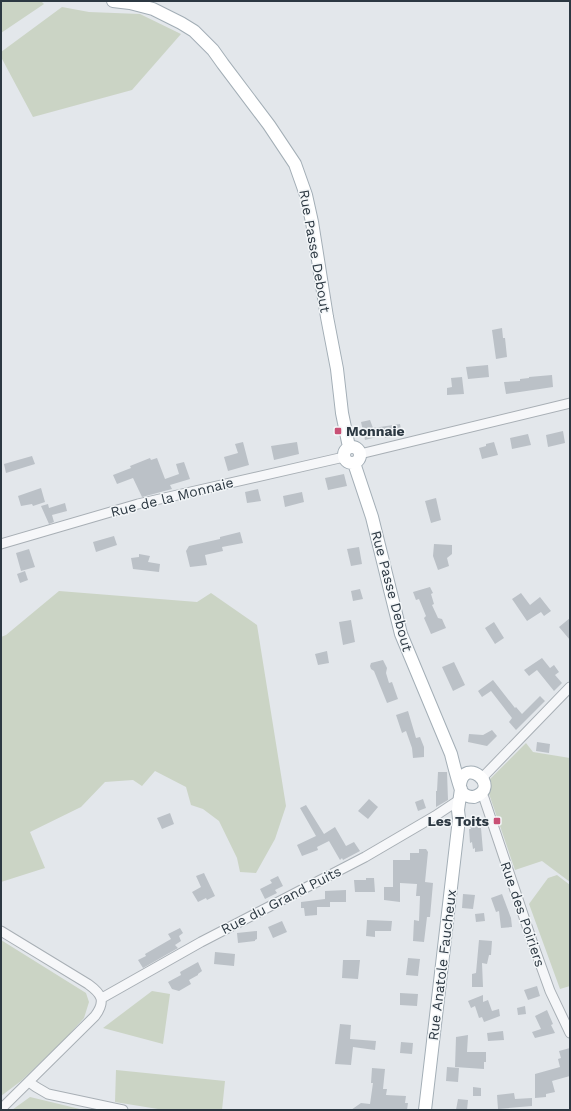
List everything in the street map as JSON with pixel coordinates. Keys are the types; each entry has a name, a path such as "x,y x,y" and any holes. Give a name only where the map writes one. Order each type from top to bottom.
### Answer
{"main road":[{"name":"Rue Passe Debout","path":"114,1 130,3 153,9 182,23 194,31 212,50 269,125 294,164 306,195 312,222 337,369 342,413 352,455 372,517 396,616 451,754 452,762 466,793"},
{"path":"451,754 459,763 477,775 484,786 484,790 466,793 462,778 468,773 477,775"},
{"name":"Rue Anatole Faucheux","path":"425,1110 459,819 464,806 466,793"}],"street":[{"name":"Rue de la Monnaie","path":"1,544 138,504 570,403"},
{"path":"477,775 570,687"},
{"name":"Rue du Grand Puits","path":"102,998 178,954 371,854 435,816 466,793"},
{"name":"Rue des Poiriers","path":"466,793 484,798 550,991 570,1033"},
{"path":"1,931 88,984 94,988 102,998 102,1003 95,1016 1,1109"},
{"path":"29,1082 48,1094 123,1110"}],"green space":[{"path":"1,1 41,1 44,4 1,33"},
{"path":"62,7 89,12 140,14 181,34 132,90 33,117 1,57 1,52"},
{"path":"59,591 197,602 211,593 257,625 286,806 275,839 256,873 240,872 237,858 219,821 203,809 191,805 186,787 155,771 142,786 133,780 105,782 81,807 30,832 45,868 1,882 1,637 6,635"},
{"path":"526,743 533,752 570,758 570,882 542,861 515,870 488,791 490,779"},
{"path":"557,875 570,885 570,986 560,989 529,904 548,878"},
{"path":"1,940 86,993 89,1002 84,1018 66,1038 21,1081 1,1096"},
{"path":"152,991 170,994 163,1044 103,1028"},
{"path":"116,1070 225,1081 222,1110 164,1110 115,1102"},
{"path":"30,1097 84,1110 12,1110"}],"building":[{"path":"502,328 503,338 505,338 507,357 496,359 492,330"},
{"path":"488,365 489,377 468,379 466,367"},
{"path":"552,375 553,387 506,394 504,382 520,381 520,379 529,377"},
{"path":"462,377 464,394 447,395 447,388 452,387 451,378"},
{"path":"370,420 373,428 400,424 402,435 385,438 384,435 365,440 361,422"},
{"path":"563,431 565,443 548,447 546,435"},
{"path":"528,434 531,445 512,449 510,438"},
{"path":"243,442 249,465 228,471 224,457 238,453 235,444"},
{"path":"297,442 299,454 274,460 271,446"},
{"path":"494,442 498,455 482,459 479,448"},
{"path":"32,456 35,464 6,473 4,464"},
{"path":"150,458 151,460 157,458 165,479 179,474 176,464 184,462 190,479 170,485 172,489 142,497 133,478 117,484 113,475"},
{"path":"344,474 347,486 328,490 325,478"},
{"path":"41,488 45,502 33,506 32,504 21,506 18,496"},
{"path":"258,489 261,501 247,503 245,492"},
{"path":"302,492 304,502 285,507 283,496"},
{"path":"436,498 441,520 431,523 425,501"},
{"path":"65,503 67,511 52,515 54,522 49,524 41,506 48,504 49,508"},
{"path":"240,532 243,543 222,547 223,551 205,555 207,565 190,567 186,551 189,546 220,539 220,537"},
{"path":"114,536 117,545 96,552 93,542"},
{"path":"434,544 452,545 452,554 447,558 449,566 438,570 433,556"},
{"path":"359,547 362,564 351,566 347,549"},
{"path":"29,549 35,567 21,571 16,553"},
{"path":"139,554 150,556 148,562 160,564 159,572 133,569 131,558 139,557"},
{"path":"25,571 28,580 20,583 17,574"},
{"path":"430,587 433,593 431,594 434,604 432,605 438,618 442,619 446,628 431,634 424,618 426,616 419,599 416,600 413,592"},
{"path":"360,589 363,599 353,601 351,591"},
{"path":"521,593 530,605 540,597 551,611 544,616 541,612 527,621 512,599"},
{"path":"570,618 570,640 559,627"},
{"path":"351,620 355,642 343,645 339,622"},
{"path":"494,622 504,638 495,644 485,628"},
{"path":"327,651 329,663 318,665 315,654"},
{"path":"542,658 550,668 554,665 559,672 555,675 562,683 554,691 537,670 529,676 524,670"},
{"path":"383,660 387,668 386,673 389,683 392,682 398,699 387,703 374,671 370,666 371,663"},
{"path":"454,662 465,685 453,691 442,667"},
{"path":"493,680 515,708 516,707 522,714 540,696 545,701 516,730 509,722 512,718 491,691 482,697 478,691"},
{"path":"408,711 416,738 420,737 424,747 424,757 413,758 412,748 406,731 402,733 396,715"},
{"path":"492,730 497,736 487,746 468,742 469,734 483,735"},
{"path":"537,742 550,744 549,753 536,751"},
{"path":"438,772 447,772 448,800 436,807 436,791"},
{"path":"369,799 378,807 368,819 358,811"},
{"path":"423,799 426,808 418,811 415,802"},
{"path":"306,805 324,834 335,827 346,846 354,842 360,851 343,860 342,858 340,860 329,841 317,847 318,850 302,856 297,845 316,836 300,808"},
{"path":"170,813 174,824 162,829 157,818"},
{"path":"470,825 478,825 478,828 481,828 483,851 475,852 472,842 470,843"},
{"path":"419,849 426,849 428,852 425,882 433,883 430,917 427,917 424,942 413,941 414,920 419,921 420,896 416,896 417,884 400,883 400,902 384,900 384,887 393,887 393,860 410,860 410,853 419,853"},
{"path":"204,873 215,896 198,902 192,892 201,887 196,876"},
{"path":"278,876 283,886 275,890 277,893 265,899 260,889 272,883 270,880"},
{"path":"366,878 374,878 375,892 355,892 354,880 366,880"},
{"path":"346,890 346,902 330,902 330,907 317,907 317,915 305,916 304,908 301,908 301,902 325,899 325,891"},
{"path":"463,894 475,895 473,909 462,908"},
{"path":"502,894 511,918 512,927 501,928 499,911 496,912 491,898"},
{"path":"484,913 485,921 476,922 475,914"},
{"path":"367,920 392,921 391,931 375,931 375,937 366,936"},
{"path":"282,921 287,932 273,938 268,927"},
{"path":"180,928 183,933 179,936 181,941 175,945 178,948 143,968 138,960 146,956 145,954 171,939 168,934"},
{"path":"257,931 257,939 255,941 238,943 237,933"},
{"path":"479,940 492,941 491,955 489,955 487,964 482,963 483,987 472,987 472,974 476,973"},
{"path":"215,952 235,954 234,966 214,964"},
{"path":"408,958 420,959 418,976 406,975"},
{"path":"343,960 360,960 358,979 342,978"},
{"path":"198,962 202,971 189,980 191,984 179,991 172,989 168,982 181,975 180,972"},
{"path":"537,986 540,996 528,1000 524,990"},
{"path":"400,993 418,994 417,1006 400,1005"},
{"path":"483,995 483,1002 488,1000 492,1011 499,1009 500,1016 484,1022 482,1017 479,1018 475,1006 471,1008 468,1001"},
{"path":"525,1006 526,1014 518,1015 517,1008"},
{"path":"547,1010 555,1033 535,1038 532,1032 541,1029 535,1016"},
{"path":"340,1024 351,1025 350,1039 376,1041 375,1050 353,1047 351,1065 335,1064"},
{"path":"503,1031 504,1040 488,1041 487,1033"},
{"path":"468,1035 467,1052 486,1052 484,1069 455,1067 456,1037"},
{"path":"401,1042 413,1043 412,1054 400,1053"},
{"path":"570,1048 570,1076 552,1081 555,1092 546,1094 546,1097 535,1098 535,1074 560,1067 558,1059 561,1058 559,1051"},
{"path":"447,1067 459,1068 458,1082 446,1081"},
{"path":"372,1068 385,1069 383,1089 387,1089 386,1095 406,1096 405,1103 408,1103 407,1110 351,1110 361,1103 370,1104 373,1083 371,1083"},
{"path":"473,1087 481,1088 481,1096 473,1096"},
{"path":"514,1093 515,1099 532,1098 532,1106 498,1109 497,1095"},
{"path":"458,1099 468,1100 467,1110 456,1110"}],"place":[{"name":"Monnaie","path":"338,431"},
{"name":"Les Toits","path":"497,821"}]}
